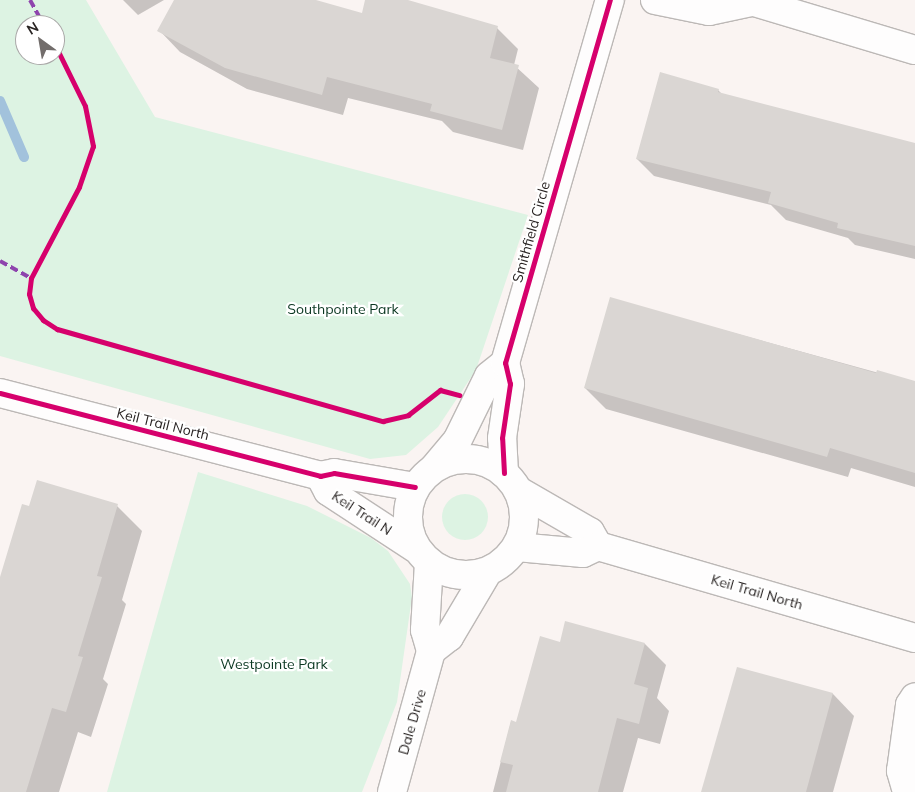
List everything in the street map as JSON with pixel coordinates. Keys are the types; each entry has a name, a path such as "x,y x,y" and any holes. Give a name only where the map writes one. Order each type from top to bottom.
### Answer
{"street":[{"name":"Smithfield Circle","path":"511,482 502,438 510,384 505,363 610,0"},
{"path":"655,0 710,11 750,1 915,50"},
{"path":"505,363 488,376 457,441 424,478 407,518 422,556 446,573 466,576 486,573 504,562 517,547 524,529 524,510 511,482"},
{"name":"Keil Trail North","path":"0,393 320,476"},
{"path":"424,478 450,461 469,459 488,463 511,482 590,532 598,546 583,553 517,547"},
{"name":"Keil Trail N","path":"422,556 328,491 320,476 334,473 424,478"},
{"name":"Keil Trail North","path":"598,546 915,638"},
{"name":"Dale Drive","path":"392,792 431,651 425,630 422,556"},
{"path":"431,651 450,637 486,573"},
{"path":"907,792 901,770 910,705 915,697"}],"green space":[{"name":"Southpointe Park","path":"0,0 86,0 155,117 528,215 476,370 438,427 406,455 370,459 0,356"},
{"name":"Westpointe Park","path":"198,472 307,506 371,538 388,551 410,584 412,597 397,702 362,792 107,792"},
{"path":"465,494 478,498 484,504 488,517 484,530 478,536 465,540 452,536 446,530 442,517 446,504 452,498"}],"building":[{"path":"174,0 316,0 362,13 365,0 408,0 498,26 490,58 519,65 502,130 430,111 432,104 327,77 322,95 225,68 157,31"},
{"path":"660,72 719,89 718,92 915,143 915,246 837,228 838,223 768,203 771,192 636,159"},
{"path":"610,297 876,373 877,370 915,381 915,473 830,448 827,457 584,388"},
{"path":"37,480 118,504 97,576 102,577 78,656 83,657 66,712 52,708 26,792 0,792 0,577 22,504 29,506"},
{"path":"565,621 645,643 634,684 648,688 639,724 617,718 598,792 506,792 513,765 500,762 511,720 516,722 540,636 560,642"},
{"path":"737,667 833,693 806,792 701,792"}],"waterway":[{"path":"0,101 24,157"}],"marked path":[{"path":"30,0 38,15"},
{"path":"0,261 31,278"}],"cycle path":[{"path":"504,473 502,438 510,384 505,363 610,0"},
{"path":"65,65 85,106 93,146 79,187 31,278 29,294 33,308 43,320 57,329 383,421 408,415 440,390 459,395"},
{"path":"0,393 320,476 334,473 415,487"}]}
